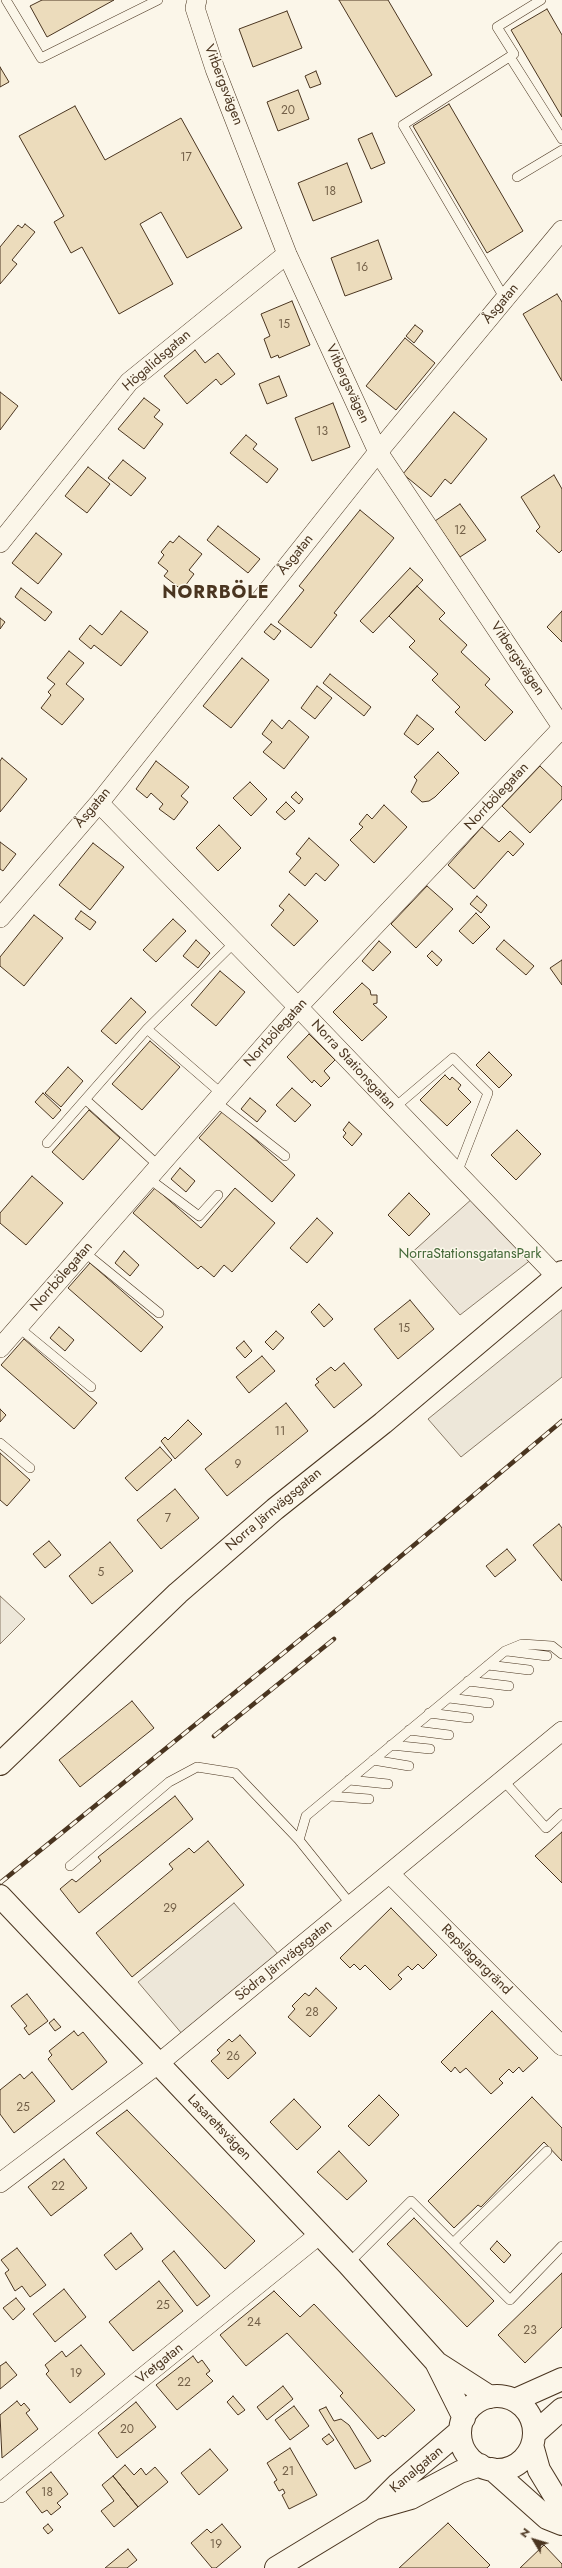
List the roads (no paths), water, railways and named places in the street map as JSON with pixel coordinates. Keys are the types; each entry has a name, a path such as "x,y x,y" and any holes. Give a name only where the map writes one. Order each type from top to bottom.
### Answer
{"main road":[{"name":"Norra Järnvägsgatan","path":"0,1764 190,1582 275,1509 383,1423 559,1274"},
{"name":"Lasarettsvägen","path":"0,1896 320,2234 436,2362 490,2397"},
{"name":"Lasarettsvägen","path":"436,2362 462,2424"},
{"path":"515,2400 562,2379"},
{"path":"562,2508 539,2470 530,2416 515,2400 502,2396 490,2397 474,2404 462,2424 466,2452 547,2518 562,2524"},
{"path":"486,2467 506,2469 518,2463 529,2452 533,2440 562,2408"},
{"name":"Kanalgatan","path":"276,2568 373,2509 398,2484 451,2441 462,2424"},
{"name":"Kanalgatan","path":"373,2509 411,2498 460,2472 486,2467"}],"street":[{"name":"Vitbergsvägen","path":"196,4 215,69 287,254 378,452 562,728"},
{"name":"Åsgatan","path":"0,918 99,803 378,452 562,230"},
{"name":"Högalidsgatan","path":"0,543 129,382 287,254"},
{"name":"Norrbölegatan","path":"0,1348 298,1007 562,728"},
{"name":"Norra Stationsgatan","path":"99,803 298,1007 456,1174 559,1274"},
{"name":"Södra Järnvägsgatan","path":"0,2183 158,2064 352,1906 562,1731"},
{"name":"Repslagargränd","path":"390,1874 562,2046"},
{"name":"Vretgatan","path":"0,2493 320,2234"}],"lane":[{"path":"6,0 41,58 158,0"},
{"path":"505,299 403,125 514,54 497,27 541,0"},
{"path":"510,57 562,139"},
{"path":"517,177 562,150"},
{"path":"47,1144 147,1029 235,942"},
{"path":"147,1029 219,1098 285,1156"},
{"path":"394,1108 453,1058 488,1093 456,1174"},
{"path":"86,1100 154,1172 199,1216 218,1195"},
{"path":"84,1252 158,1313"},
{"path":"18,1327 91,1387"},
{"path":"0,1443 30,1468"},
{"path":"299,1840 306,1816 505,1651 522,1644 552,1646 562,1654"},
{"path":"505,1651 548,1656"},
{"path":"488,1665 529,1670"},
{"path":"468,1682 509,1686"},
{"path":"448,1698 489,1703"},
{"path":"429,1714 469,1718"},
{"path":"409,1730 449,1735"},
{"path":"391,1745 430,1749"},
{"path":"373,1760 409,1766"},
{"path":"70,1866 169,1782 197,1767 235,1773 299,1840 352,1906"},
{"path":"348,1780 388,1784"},
{"path":"503,1780 546,1828 562,1813"},
{"path":"330,1796 369,1799"},
{"path":"453,2243 547,2151"},
{"path":"348,2264 411,2201 510,2300 562,2246"}],"railway":[{"path":"0,1883 339,1608 562,1421"},
{"path":"214,1736 334,1639"}],"district":[{"name":"NORRBÖLE","path":"216,594"}],"park label":[{"name":"NorraStationsgatansPark","path":"470,1255"}]}
